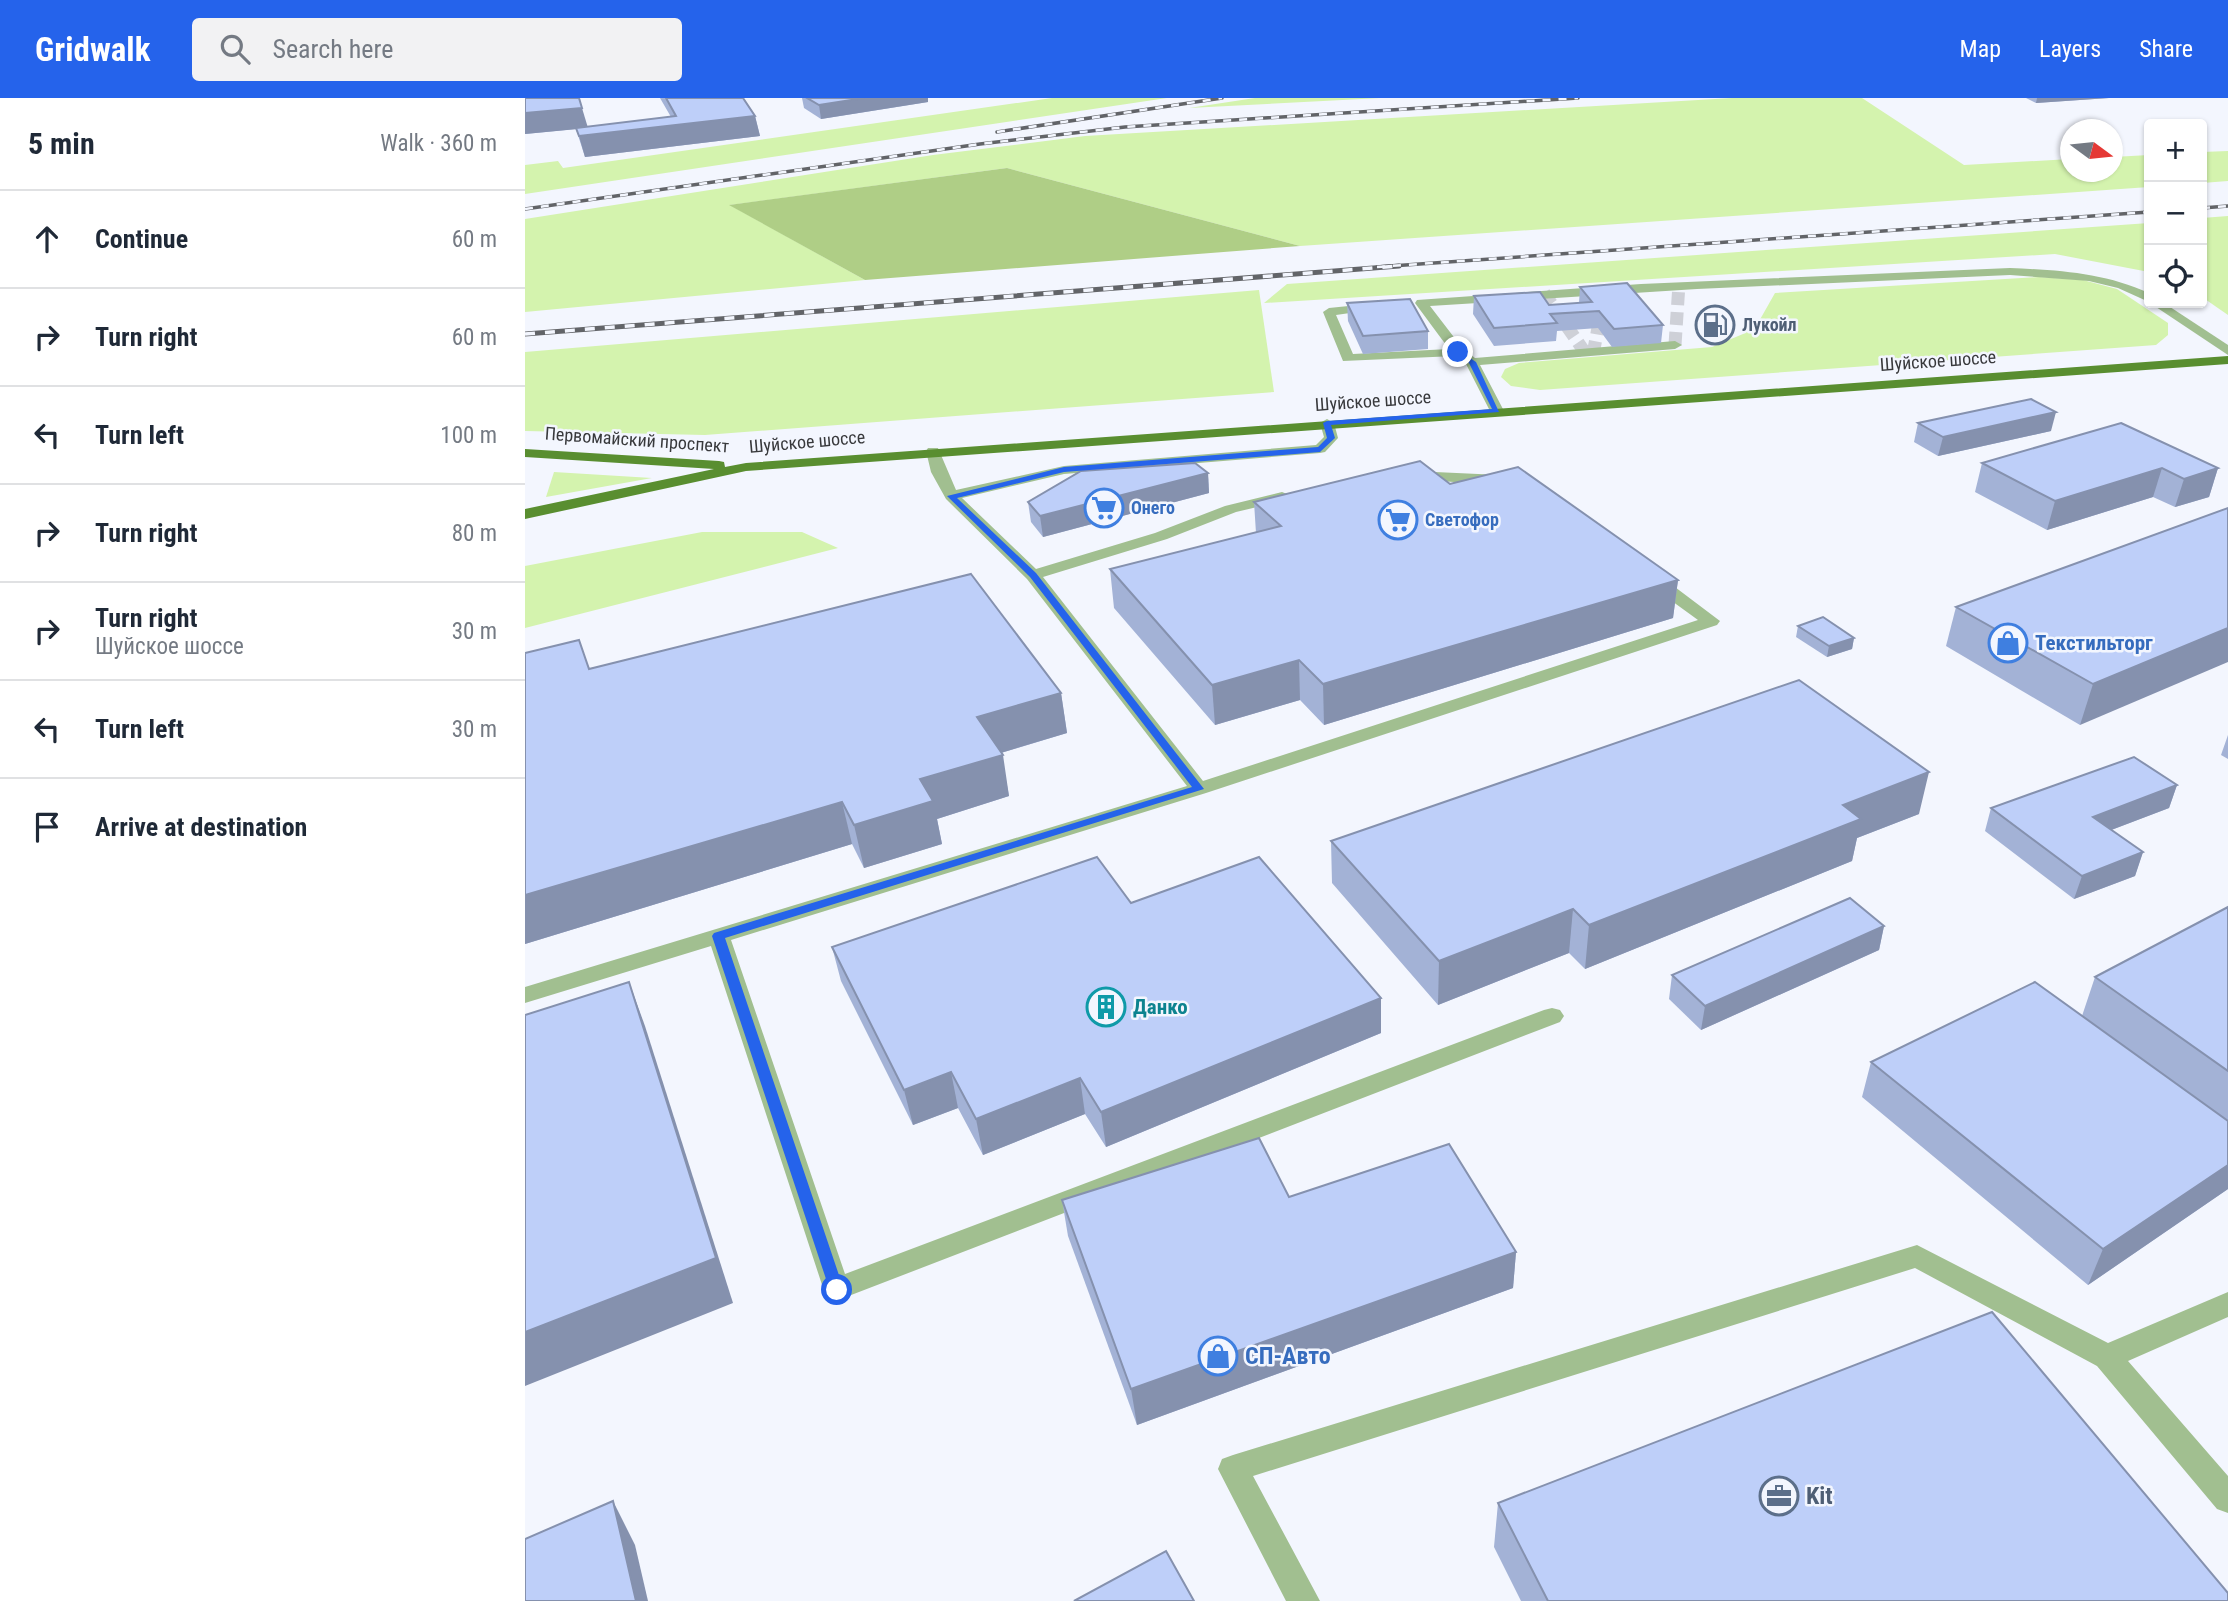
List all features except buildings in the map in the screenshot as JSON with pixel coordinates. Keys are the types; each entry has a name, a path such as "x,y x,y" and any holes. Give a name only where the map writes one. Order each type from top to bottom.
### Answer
{"main road":[{"name":"Шуйское шоссе","path":"525,514 746,467 933,451 2228,360"},
{"name":"Первомайский проспект","path":"525,453 746,467"}],"lane":[{"path":"1497,411 1472,362 1458,352 1415,303 1679,284 2040,271 2107,280 2144,294"},
{"path":"1386,306 1329,312 1348,358 1458,352"},
{"path":"2164,308 2228,351"},
{"path":"1472,362 1675,345"},
{"path":"951,496 1064,470 1320,449 1331,438 1327,423"},
{"path":"933,451 939,472 951,496 1033,575 1199,789"},
{"path":"1395,475 1521,480"},
{"path":"1033,575 1161,536 1231,509 1294,495"},
{"path":"525,995 1199,789 1711,621 1644,571"},
{"path":"719,936 837,1290 1552,1016"},
{"path":"1304,1601 1233,1469 1917,1256 2107,1357 2228,1499"},
{"path":"2107,1357 2228,1304"}],"green space":[{"path":"1052,98 1167,98 525,194 525,165 558,161 563,168"},
{"path":"1255,98 1381,98 1189,108"},
{"path":"1732,98 1862,98 1964,165 2060,160 2060,182 2123,182 2123,156 2144,155 2144,187 1300,246 1007,168 730,205 865,280 525,312 525,219 933,155 1085,136"},
{"path":"2228,151 2228,181 2207,183 2207,152"},
{"path":"1007,168 1300,246 865,280 729,205"},
{"path":"2228,216 2228,315 2207,300 2207,218"},
{"path":"2144,223 2144,271 2055,254 1264,303 1287,284"},
{"path":"2039,277 2083,280 2117,289 2168,323 2168,335 2156,345 1540,390 1511,386 1501,377 1505,369 1519,363 1712,347 1743,334 1758,323 1775,293"},
{"path":"1259,290 1274,392 705,435 525,431 525,352"},
{"path":"554,472 652,478 546,497"},
{"path":"702,532 802,532 838,548 525,628 525,566"}],"tunnel":[{"path":"1675,345 1679,284"},
{"path":"1544,293 1586,354"},
{"path":"1593,354 1603,302"}],"railway":[{"path":"997,132 1222,98"},
{"path":"525,209 980,144 1125,127 1578,98"},
{"path":"2207,208 2228,206"},
{"path":"1377,267 2144,212"},
{"path":"525,334 1399,266"}],"place":[{"name":"Лукойл","path":"1715,325"},
{"name":"Онего","path":"1104,508"},
{"name":"Светофор","path":"1398,520"},
{"name":"Текстильторг","path":"2008,643"},
{"name":"Данко","path":"1106,1007"},
{"name":"СП-Авто","path":"1218,1356"},
{"name":"Kit","path":"1779,1496"}],"route":[{"path":"837,1290 719,936 1199,789 1033,575 951,496 1064,470 1320,449 1331,438 1327,423 1497,411 1472,362 1458,352"}]}
